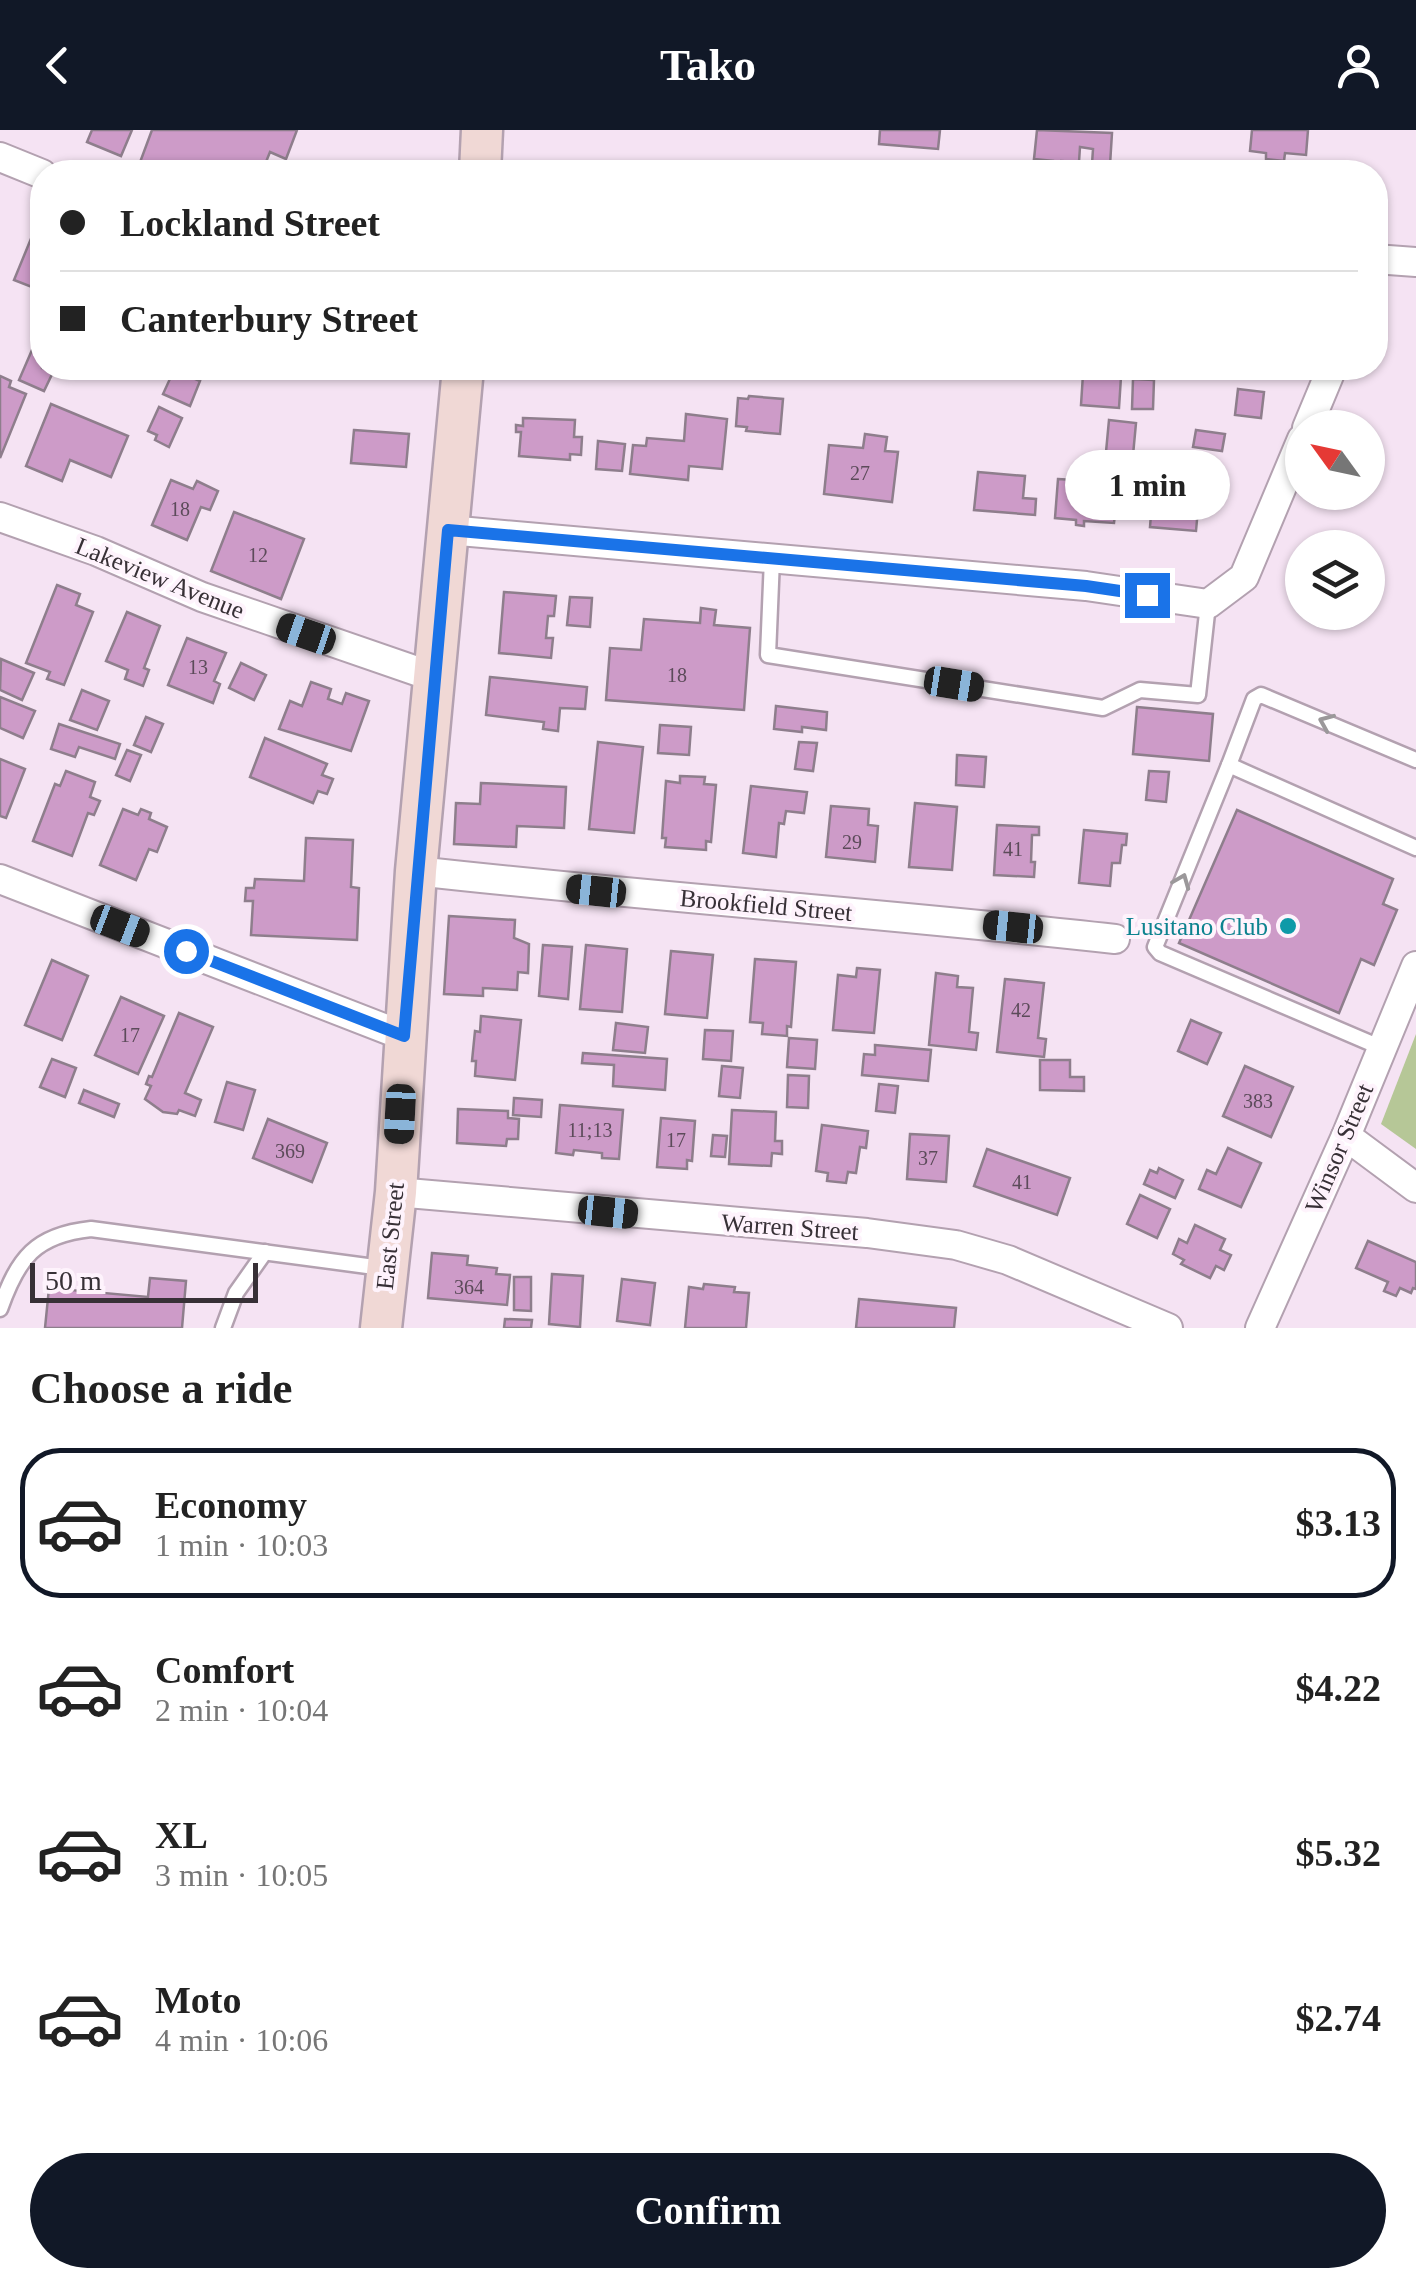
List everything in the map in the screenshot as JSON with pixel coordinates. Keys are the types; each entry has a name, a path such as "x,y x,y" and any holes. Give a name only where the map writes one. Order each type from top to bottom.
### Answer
{"main road":[{"path":"481,160 482,130"},
{"name":"East Street","path":"381,1328 396,1192 416,871 462,380"}],"street":[{"path":"0,157 30,169"},
{"path":"1388,261 1416,262"},
{"path":"1315,410 1327,380"},
{"path":"448,530 1086,586 1208,604 1244,577 1285,479"},
{"name":"Lakeview Avenue","path":"0,518 96,551 202,597 434,677"},
{"name":"Brookfield Street","path":"416,871 1115,939"},
{"path":"0,879 404,1036"},
{"name":"Winsor Street","path":"1260,1328 1416,966"},
{"path":"1346,1136 1416,1188"},
{"name":"Warren Street","path":"396,1192 868,1233 956,1245 1008,1260 1168,1328"}],"lane":[{"path":"772,559 768,655 1103,708 1140,690 1198,694 1208,604"},
{"path":"1382,1048 1177,961 1155,947 1254,698 1261,695 1416,760"},
{"path":"1229,766 1416,848"},
{"path":"0,1310 12,1274 36,1246 65,1232 91,1228 388,1269"},
{"path":"224,1328 236,1293 265,1252"}],"green space":[{"path":"1416,1034 1416,1149 1381,1124"}],"building":[{"path":"92,130 132,130 121,156 87,142"},
{"path":"152,130 297,130 286,159 270,152 267,160 141,160"},
{"path":"880,130 940,130 938,149 879,144"},
{"path":"1037,130 1112,133 1110,160 1092,160 1093,149 1080,147 1079,160 1034,159"},
{"path":"1252,130 1308,130 1306,155 1285,153 1284,160 1275,160 1266,159 1266,153 1250,151"},
{"path":"30,241 30,286 14,280"},
{"path":"30,355 30,380 49,380 44,391 19,380"},
{"path":"0,376 11,381 9,387 26,394 0,458"},
{"path":"169,380 200,381 190,406 163,394"},
{"path":"1083,380 1121,380 1119,408 1081,405"},
{"path":"1133,380 1154,380 1153,409 1132,409"},
{"path":"1238,389 1264,392 1261,418 1235,415"},
{"path":"738,398 783,399 780,434 746,431 747,427 736,426"},
{"path":"51,404 128,436 111,477 70,460 62,481 26,466"},
{"path":"159,407 182,418 169,447 148,431"},
{"path":"686,414 727,419 722,469 689,466 688,480 630,474 633,445 646,446 647,438 684,441"},
{"path":"523,418 575,420 574,437 582,437 581,455 570,454 570,460 519,456 521,432 516,432 516,425 523,426"},
{"path":"1109,420 1136,423 1133,455 1106,452"},
{"path":"354,430 409,434 406,467 351,463"},
{"path":"1196,430 1225,434 1222,451 1193,447"},
{"path":"865,434 887,437 885,451 898,452 892,502 824,494 829,445 863,448"},
{"path":"598,441 625,444 622,471 596,469"},
{"path":"978,472 1025,476 1023,498 1036,499 1035,515 974,510"},
{"path":"1058,479 1106,482 1104,504 1116,505 1114,523 1084,521 1084,526 1076,525 1076,520 1055,518"},
{"path":"171,480 193,489 197,481 218,491 210,510 201,507 187,540 152,525"},
{"path":"1153,490 1211,494 1209,510 1198,509 1196,531 1150,527"},
{"path":"234,512 304,539 281,599 211,571"},
{"path":"57,585 80,594 76,605 93,612 64,685 47,679 50,672 26,663"},
{"path":"504,592 556,596 554,616 548,616 546,638 553,638 551,658 499,653"},
{"path":"570,597 592,598 590,627 567,625"},
{"path":"701,608 716,610 714,625 750,628 744,710 606,700 610,648 641,650 644,619 700,623"},
{"path":"127,612 160,626 144,668 149,670 143,686 125,679 128,670 106,661"},
{"path":"187,638 226,653 214,681 220,684 213,703 168,685"},
{"path":"1,659 34,673 22,700 0,690"},
{"path":"241,663 266,675 254,700 229,688"},
{"path":"490,677 587,687 585,709 560,708 558,731 543,729 544,722 486,715"},
{"path":"311,682 331,689 328,699 342,704 346,693 369,701 351,751 279,729 290,701 302,706"},
{"path":"82,690 109,701 97,730 70,720"},
{"path":"0,697 35,711 23,738 0,728"},
{"path":"776,706 827,712 826,730 774,729"},
{"path":"1137,707 1213,714 1209,761 1133,754"},
{"path":"146,717 163,724 151,752 134,745"},
{"path":"59,724 120,744 115,759 79,747 75,757 51,749"},
{"path":"660,725 691,727 689,755 658,753"},
{"path":"265,738 327,764 322,775 333,779 327,794 318,791 313,803 250,777"},
{"path":"598,742 643,747 634,833 589,829"},
{"path":"799,742 817,743 813,771 795,769"},
{"path":"127,750 141,755 130,781 116,775"},
{"path":"957,755 986,757 984,787 956,785"},
{"path":"0,759 25,769 6,818 0,816"},
{"path":"66,771 95,782 90,797 100,801 94,815 88,813 72,856 33,841 55,784 60,786"},
{"path":"1149,771 1169,772 1166,802 1146,800"},
{"path":"680,776 705,777 704,784 716,785 711,842 706,841 706,850 665,847 666,838 662,838 666,781 680,783"},
{"path":"481,783 566,787 564,828 517,826 516,847 454,844 456,803 480,804"},
{"path":"751,786 807,792 804,813 786,811 784,824 779,823 776,857 743,853"},
{"path":"915,803 957,807 952,870 909,867"},
{"path":"831,806 869,809 868,825 878,826 875,862 826,857"},
{"path":"123,809 138,815 141,809 151,813 149,819 167,827 157,852 149,849 136,880 100,865"},
{"name":"Lusitano Club","path":"1237,810 1393,879 1383,904 1397,910 1374,965 1361,959 1339,1013 1179,943"},
{"path":"997,825 1039,827 1039,835 1032,835 1034,877 994,875"},
{"path":"1084,830 1127,834 1120,863 1112,863 1110,886 1079,883"},
{"path":"306,838 353,840 351,887 359,888 357,940 251,935 253,901 245,901 246,888 254,888 255,879 304,881"},
{"path":"449,916 515,920 514,938 529,944 528,973 518,972 517,990 483,988 483,996 444,994"},
{"path":"543,945 572,947 568,999 539,996"},
{"path":"586,945 627,949 622,1012 580,1009"},
{"path":"671,951 713,955 707,1018 665,1014"},
{"path":"755,959 796,962 787,1036 762,1034 763,1023 750,1022"},
{"path":"52,960 88,976 62,1040 25,1025"},
{"path":"857,968 880,970 874,1033 833,1030 838,975 856,977"},
{"path":"936,973 958,976 957,987 973,988 969,1032 978,1033 976,1050 929,1045"},
{"path":"1005,979 1044,983 1038,1038 1046,1039 1044,1057 997,1052"},
{"path":"121,997 164,1016 138,1074 95,1055"},
{"path":"179,1013 213,1027 185,1093 201,1100 195,1116 179,1110 177,1114 163,1112 145,1099 151,1086 146,1084 149,1076 152,1077"},
{"path":"481,1016 521,1020 515,1080 475,1076 475,1031 480,1032"},
{"path":"1191,1020 1221,1033 1207,1064 1178,1051"},
{"path":"616,1023 648,1027 645,1053 613,1050"},
{"path":"705,1030 733,1031 731,1061 703,1059"},
{"path":"789,1038 817,1040 815,1069 787,1067"},
{"path":"875,1045 931,1050 928,1081 862,1075 864,1054 875,1055"},
{"path":"583,1053 667,1059 665,1090 613,1086 614,1065 582,1063"},
{"path":"52,1059 76,1068 65,1097 40,1087"},
{"path":"1040,1060 1070,1060 1070,1077 1084,1077 1084,1091 1040,1090"},
{"path":"722,1066 743,1068 740,1098 719,1096"},
{"path":"1245,1066 1293,1087 1271,1137 1223,1116"},
{"path":"788,1075 809,1076 808,1108 787,1107"},
{"path":"227,1082 255,1090 243,1130 215,1122"},
{"path":"879,1084 898,1086 895,1113 876,1111"},
{"path":"84,1090 119,1104 114,1117 79,1103"},
{"path":"514,1098 542,1100 541,1117 513,1115"},
{"path":"560,1105 623,1110 619,1159 574,1150 573,1155 556,1153"},
{"path":"458,1109 508,1111 508,1118 519,1119 518,1139 507,1139 506,1146 457,1143"},
{"path":"732,1110 776,1112 775,1141 782,1141 782,1154 772,1153 771,1166 729,1164"},
{"path":"661,1118 695,1121 692,1161 687,1160 687,1169 657,1167"},
{"path":"268,1119 327,1143 312,1182 253,1158"},
{"path":"822,1125 868,1131 866,1148 860,1147 856,1173 848,1172 846,1183 827,1181 828,1173 816,1171"},
{"path":"910,1134 949,1136 946,1182 907,1179"},
{"path":"713,1135 727,1136 725,1157 711,1156"},
{"path":"1228,1148 1261,1163 1241,1207 1199,1189 1207,1170 1216,1174"},
{"path":"987,1149 1070,1178 1057,1215 974,1186"},
{"path":"1159,1168 1183,1180 1175,1198 1144,1184 1150,1170 1157,1173"},
{"path":"1140,1195 1170,1209 1157,1238 1127,1224"},
{"path":"1195,1225 1225,1239 1220,1250 1231,1255 1224,1270 1216,1266 1210,1278 1181,1264 1184,1260 1173,1254 1179,1239 1187,1243"},
{"path":"1368,1241 1416,1262 1416,1289 1411,1293 1400,1288 1396,1296 1384,1291 1388,1282 1356,1268"},
{"path":"432,1253 468,1256 467,1265 497,1268 496,1274 510,1275 507,1305 428,1298"},
{"path":"552,1274 583,1276 580,1327 549,1324"},
{"path":"514,1277 531,1277 531,1311 514,1310"},
{"path":"150,1278 186,1281 182,1328 45,1328 49,1288 148,1297"},
{"path":"622,1279 655,1283 650,1325 617,1321"},
{"path":"704,1284 735,1287 734,1292 749,1293 746,1328 685,1328 689,1287 703,1289"},
{"path":"859,1299 956,1308 954,1328 856,1328"},
{"path":"505,1319 532,1320 531,1328 504,1328"}],"place":[{"name":"Lusitano Club","path":"1288,926"}],"route":[{"path":"186,951 404,1036 448,530 1086,586 1147,595"}]}
